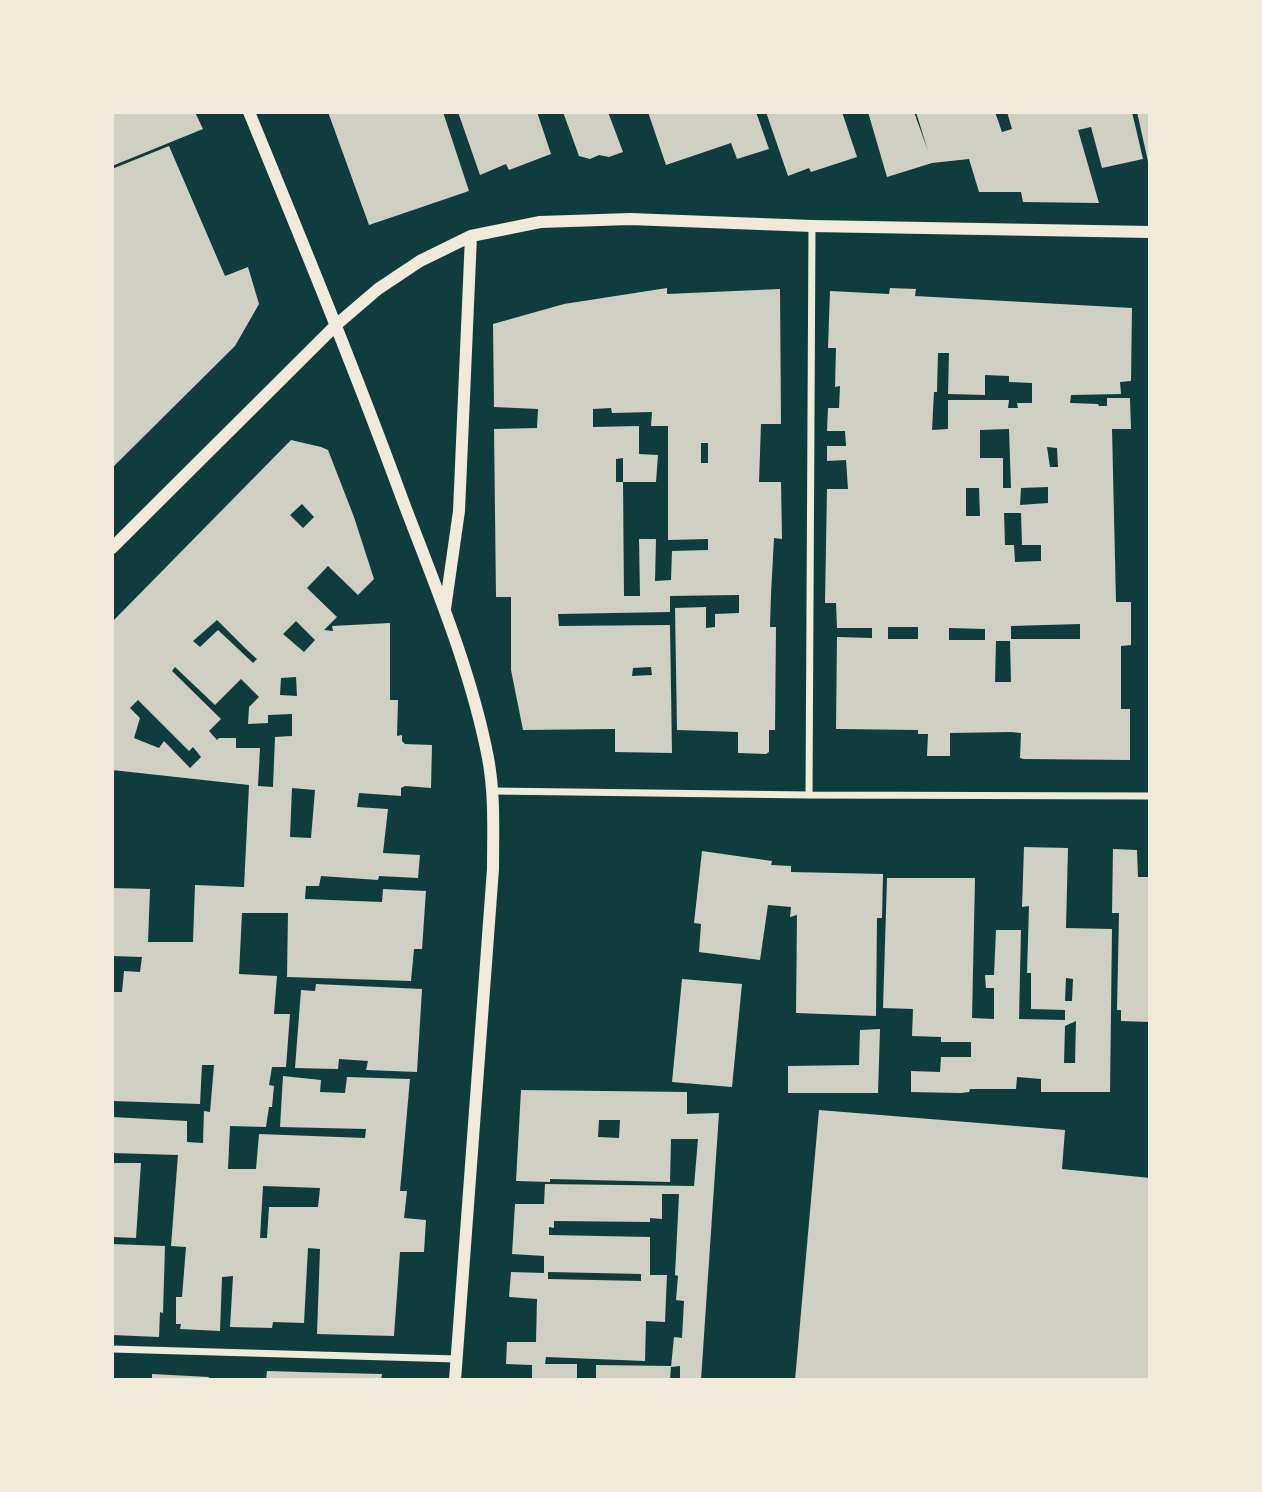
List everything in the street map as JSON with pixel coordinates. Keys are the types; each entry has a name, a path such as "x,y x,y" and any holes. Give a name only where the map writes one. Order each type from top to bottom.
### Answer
{"street":[{"path":"249,112 368,405 445,613 477,709 488,760 493,800 493,869 455,1380"},
{"path":"112,548 336,325 379,289 420,261 471,236 540,222 630,219 812,226 1150,232"},
{"path":"809,795 812,226"},
{"path":"445,613 459,511 471,236"},
{"path":"492,790 809,795 1150,796"},
{"path":"112,1349 456,1359"}],"building":[{"path":"112,112 195,112 203,129 112,166"},
{"path":"328,112 443,112 469,191 369,225"},
{"path":"458,112 537,112 551,154 509,170 506,164 480,175"},
{"path":"563,112 608,112 623,152 590,159 579,156"},
{"path":"648,112 756,112 769,149 737,159 731,143 666,165"},
{"path":"766,112 842,112 857,157 811,172 809,168 788,176"},
{"path":"868,112 914,112 928,151 916,112 995,112 1002,132 1012,129 1007,112 1132,112 1143,159 1102,168 1091,127 1078,130 1099,203 1023,202 1021,192 979,192 969,159 932,163 887,177"},
{"path":"1137,112 1150,112 1150,166 1149,166"},
{"path":"169,146 225,276 248,267 259,304 235,346 112,468 112,169"},
{"path":"667,288 667,294 780,289 781,424 761,424 759,482 781,482 782,539 774,538 770,627 776,627 775,730 769,730 769,752 766,754 738,753 738,732 677,730 675,608 706,607 706,628 715,627 715,614 739,613 739,595 670,596 670,612 558,614 559,626 670,625 672,753 615,752 615,729 523,730 511,670 511,597 496,597 494,429 537,428 538,409 494,407 493,324 564,304","holes":["611,408 612,413 652,412 651,426 668,426 668,540 708,539 708,550 672,551 671,580 655,581 656,539 639,539 640,596 624,596 623,482 656,482 658,455 639,454 639,426 593,427 593,409","701,443 708,443 708,463 701,463","623,458 623,482 616,482 616,459","651,667 652,675 632,676 633,668"]},
{"path":"890,288 916,289 915,296 1132,308 1131,381 1120,382 1121,394 1071,395 1070,403 1107,406 1107,398 1130,398 1131,429 1112,429 1116,602 1131,602 1131,645 1121,646 1121,709 1130,709 1130,760 1024,759 1020,758 1021,733 1011,732 950,733 950,756 927,756 928,734 918,734 918,730 836,729 837,637 872,638 872,628 837,628 836,603 825,603 827,489 848,489 846,460 827,461 827,446 846,446 845,431 827,431 828,408 839,408 840,386 835,387 836,348 828,348 830,291 889,294","holes":["938,353 949,353 948,394 985,395 985,375 1009,376 1009,382 1032,383 1032,403 1017,403 1018,408 1008,408 1009,400 948,400 948,429 932,430 934,392 937,392","1009,429 1011,488 1003,488 1003,458 980,458 980,430","1047,447 1057,448 1058,467 1050,467","1048,487 1048,503 1020,505 1021,488","966,488 979,488 980,516 966,516","1004,513 1021,513 1022,545 1041,545 1041,561 1015,562 1014,545 1005,545","1080,624 1080,639 1011,639 1011,626","888,627 918,627 918,639 888,639","949,628 985,629 985,640 949,640","996,641 1010,641 1011,682 995,682"]},
{"path":"291,440 328,450 374,579 358,595 328,566 307,588 337,617 324,630 333,631 332,626 390,623 390,700 398,700 397,736 402,735 405,744 432,745 431,788 405,786 401,788 401,796 359,793 357,807 388,809 383,853 420,855 418,878 379,876 378,880 321,876 319,886 306,886 305,899 382,902 383,889 426,891 422,949 414,949 411,981 287,977 288,913 242,913 239,974 277,976 274,1014 290,1014 286,1067 272,1067 269,1085 274,1086 272,1107 269,1107 266,1127 230,1126 228,1169 256,1169 259,1134 365,1138 366,1129 280,1127 283,1076 321,1080 320,1092 345,1093 347,1077 410,1079 400,1191 407,1191 404,1218 426,1220 424,1252 400,1252 394,1336 317,1334 320,1249 308,1248 304,1323 273,1322 272,1328 230,1327 233,1276 222,1277 220,1331 180,1329 181,1324 176,1324 176,1297 182,1297 186,1247 171,1246 178,1155 112,1153 112,1117 187,1121 187,1142 203,1143 204,1111 210,1112 214,1065 202,1065 200,1104 112,1101 112,992 122,992 124,971 140,972 142,957 112,956 112,888 150,889 148,942 193,942 195,885 244,887 249,785 112,770 112,622","holes":["302,504 314,517 303,528 290,515","217,620 257,659 253,663 218,630 200,647 193,641","296,621 315,640 304,652 283,634","175,667 215,705 241,679 259,697 249,707 248,724 268,723 268,715 292,714 292,736 275,737 273,787 258,786 260,748 236,748 236,738 217,740 209,731 221,719 172,671","296,677 297,696 280,695 281,678","138,700 189,751 193,747 201,757 190,768 164,741 159,748 134,738 140,718 130,708","292,788 315,790 311,838 290,837","263,1186 320,1188 318,1207 269,1207 267,1238 260,1238"]},
{"path":"1024,847 1068,848 1066,928 1112,929 1110,1092 1041,1092 1041,1079 1017,1077 1016,1089 970,1089 969,1092 961,1093 911,1092 911,1071 940,1072 941,1057 971,1057 971,1042 941,1042 941,1037 912,1036 913,1009 883,1008 887,878 975,878 972,1018 994,1019 994,988 986,988 985,975 994,975 996,930 1021,930 1019,1019 1065,1020 1065,1010 1031,1009 1031,973 1027,973 1029,906 1022,907","holes":["1066,978 1073,979 1072,1001 1065,1001","1076,1021 1075,1063 1064,1063 1065,1026"]},
{"path":"1113,849 1137,850 1138,877 1150,877 1150,1022 1121,1021 1121,1010 1117,1010 1119,913 1112,913"},
{"path":"702,851 772,861 771,865 791,866 791,872 883,874 882,918 877,918 876,1016 796,1013 797,915 790,917 791,907 768,905 760,960 699,952 701,924 694,923"},
{"path":"682,979 742,984 732,1087 672,1082"},
{"path":"316,984 422,989 417,1072 366,1070 368,1061 339,1059 338,1069 295,1068 301,990 315,991"},
{"path":"880,1029 878,1093 788,1093 788,1066 859,1065 860,1030"},
{"path":"521,1090 687,1092 687,1114 719,1113 701,1380 680,1380 680,1366 671,1367 674,1337 682,1338 684,1301 676,1300 679,1194 662,1194 662,1219 650,1218 650,1222 554,1221 554,1228 549,1227 549,1235 650,1237 650,1275 667,1275 665,1322 646,1321 645,1361 546,1357 545,1364 577,1364 577,1380 532,1380 532,1365 506,1364 507,1342 536,1342 537,1299 509,1297 511,1272 544,1273 544,1256 512,1254 515,1204 544,1204 545,1184 694,1186 698,1139 671,1139 670,1182 550,1179 550,1182 516,1181","holes":["599,1120 620,1120 619,1138 598,1137","548,1272 641,1274 641,1281 548,1279"]},
{"path":"819,1110 1065,1130 1062,1169 1150,1178 1150,1380 795,1380"},
{"path":"112,1163 141,1163 136,1238 112,1237"},
{"path":"112,1244 165,1246 163,1313 160,1312 159,1337 112,1335"},
{"path":"596,1365 671,1366 670,1380 596,1380"},
{"path":"267,1371 382,1374 381,1380 266,1380"},
{"path":"152,1374 209,1377 208,1380 152,1380"}]}
